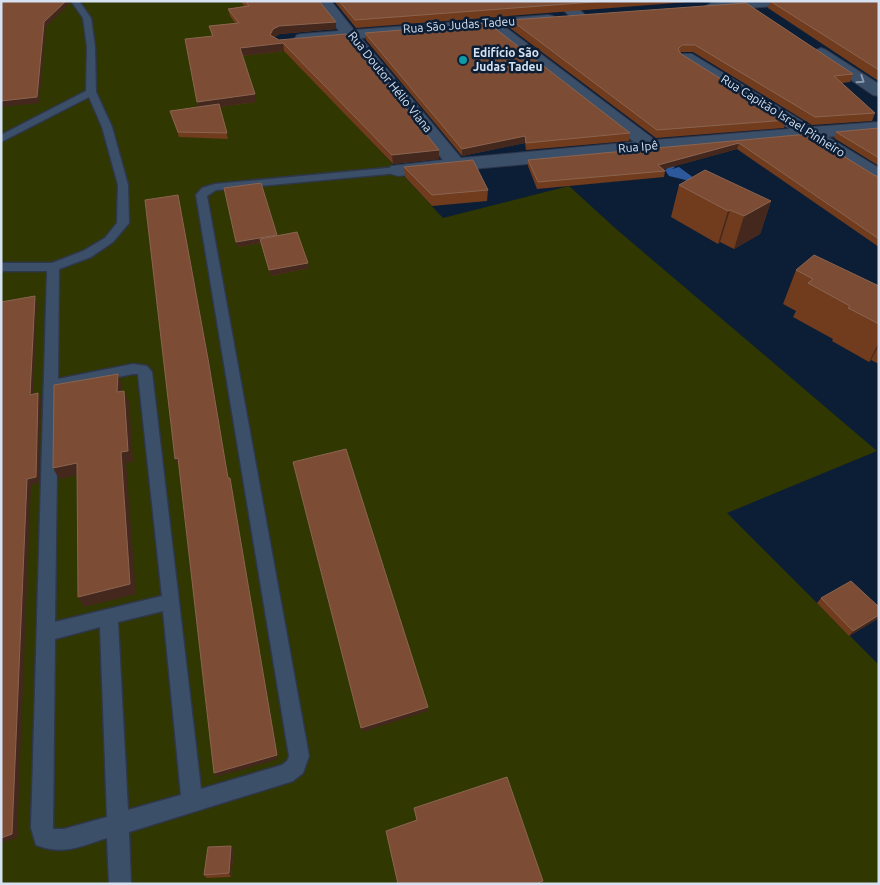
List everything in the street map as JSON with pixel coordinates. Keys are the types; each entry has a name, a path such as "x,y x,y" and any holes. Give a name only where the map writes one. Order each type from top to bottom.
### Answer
{"street":[{"name":"Rua Doutor Hélio Viana","path":"323,1 456,164"},
{"name":"Rua São Judas Tadeu","path":"290,40 585,16 563,1"},
{"path":"693,8 788,1"},
{"path":"745,3 766,16"},
{"path":"491,23 651,146"},
{"path":"806,43 879,92"},
{"name":"Rua Capitão Israel Pinheiro","path":"686,57 879,176"},
{"name":"Rua Ipê","path":"398,170 879,127"}],"lane":[{"path":"1,268 53,268 87,254 109,240 123,224 123,186 108,127 91,92 89,29 87,18 76,1"},
{"path":"1,139 91,92"},
{"path":"53,268 42,828 44,837 52,840 64,840 282,775 293,771 298,764 299,756 201,195 206,190 215,188 398,170"},
{"path":"51,385 133,369 142,369 144,372 192,802"},
{"path":"46,633 171,601"},
{"path":"109,616 120,884"}],"green space":[{"path":"1,1 240,1 443,218 569,186 615,228 877,451 727,513 879,665 879,884 1,884"}],"water":[{"path":"672,165 675,167 672,169 679,167 702,184 669,176 665,170"}],"building":[{"path":"1,1 66,1 44,22 37,97 1,101"},
{"path":"245,1 319,1 336,22 279,26 273,29 270,35 279,40 346,34 439,150 392,155 283,43 240,48 255,94 197,102 185,39 213,36 209,26 239,23 228,9 249,6"},
{"path":"339,1 607,1 355,20"},
{"path":"770,1 879,1 879,70"},
{"path":"746,3 853,74 834,76 875,113 815,117 695,45 682,45 678,49 681,54 787,120 657,130 511,20"},
{"path":"488,23 630,133 526,143 525,136 462,149 365,33"},
{"path":"219,104 227,133 178,132 170,111"},
{"path":"879,128 879,158 836,132"},
{"path":"808,134 879,177 879,239 739,143 658,165 665,171 538,182 528,160"},
{"path":"473,160 488,190 432,195 404,167"},
{"path":"705,170 771,201 744,216 730,210 728,211 679,185"},
{"path":"261,183 277,235 236,242 224,188"},
{"path":"178,195 228,478 230,478 277,755 214,773 178,458 175,459 145,200"},
{"path":"297,232 308,263 269,270 260,239"},
{"path":"814,255 879,286 879,324 848,308 850,306 808,283 813,279 796,270"},
{"path":"35,296 30,395 38,393 36,477 27,479 12,834 1,838 1,302"},
{"path":"118,374 117,392 124,391 128,451 121,452 130,584 78,597 77,463 53,468 54,385"},
{"path":"346,449 428,707 361,728 293,462"},
{"path":"851,581 879,607 879,615 853,631 821,598"},
{"path":"507,777 543,881 535,884 398,884 386,831 417,820 414,808"},
{"path":"231,846 229,873 204,875 208,847"}],"place":[{"name":"Edifício São Judas Tadeu","path":"463,60"}]}
